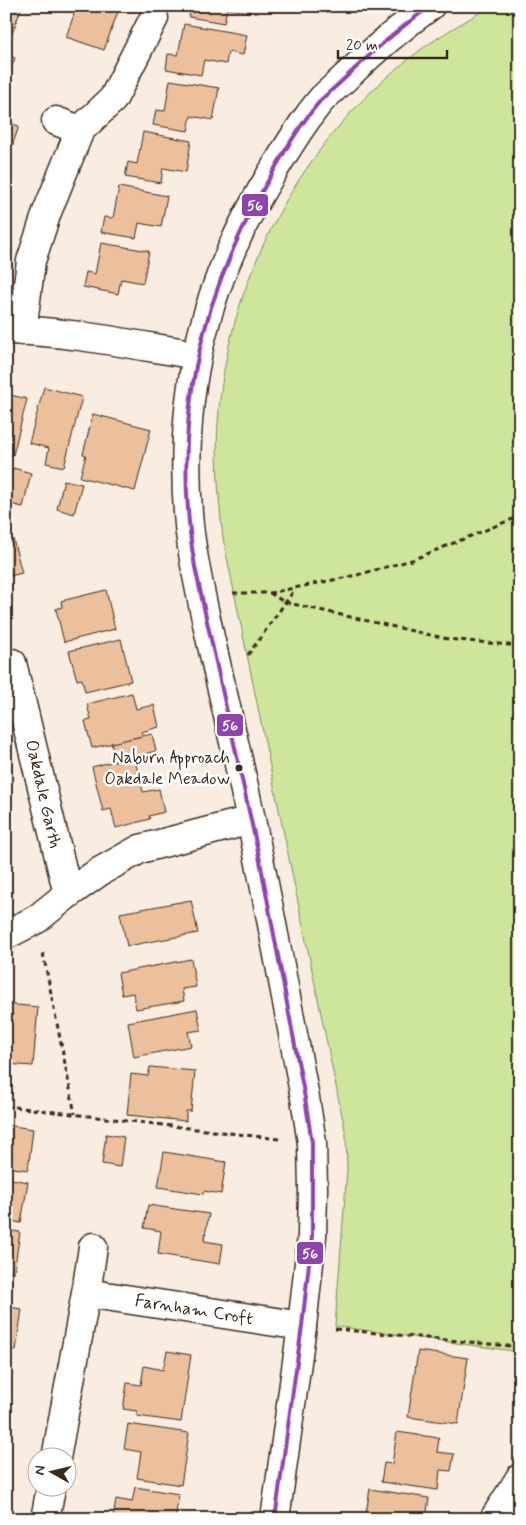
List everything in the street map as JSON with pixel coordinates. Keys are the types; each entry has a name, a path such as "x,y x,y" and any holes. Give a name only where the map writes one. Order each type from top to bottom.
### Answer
{"street":[{"path":"275,1519 302,1326 312,1236 314,1190 312,1144 306,1098 251,820 201,596 189,527 188,411 197,355 209,305 227,255 253,202 286,150 322,99 371,53 430,6"},
{"path":"154,18 113,99 68,126 47,212 31,261 14,330 101,339 197,355"},
{"name":"Oakdale Garth","path":"12,663 68,894"},
{"path":"6,935 37,919 99,872 140,850 251,820"},
{"path":"58,1448 93,1247"},
{"name":"Farnham Croft","path":"86,1293 302,1326"},
{"path":"494,1519 520,1478"},
{"path":"45,1519 49,1498"}],"path":[{"path":"201,596 245,592 270,593 357,575 412,560 520,516"},
{"path":"222,692 295,588"},
{"path":"270,593 284,602 448,639 520,646"},
{"path":"37,919 75,1114"},
{"path":"6,1106 312,1144"},
{"path":"302,1326 520,1347"}],"green space":[{"path":"491,6 520,6 520,1352 335,1326 347,1170 346,1135 223,538 217,458 219,410 227,357 240,305 259,254 284,206 313,160 346,118 384,79 426,46"}],"building":[{"path":"6,6 22,6 10,39 6,38"},
{"path":"77,6 120,6 104,50 66,37"},
{"path":"191,6 250,6 249,12 227,9 224,23 189,17"},
{"path":"184,24 247,35 243,55 228,52 226,64 204,60 201,75 166,69 168,54 178,55"},
{"path":"6,55 15,58 6,82"},
{"path":"170,80 219,88 213,120 191,116 188,131 153,125 156,110 165,111"},
{"path":"6,122 19,126 6,164"},
{"path":"143,132 191,141 186,172 163,168 161,183 125,177 128,162 137,164"},
{"path":"119,187 167,196 161,227 139,223 136,238 101,232 104,217 113,218"},
{"path":"101,243 149,251 143,283 121,279 118,294 83,287 86,272 95,274"},
{"path":"44,387 82,397 64,467 46,463 49,448 29,443"},
{"path":"6,394 27,399 13,455 6,454"},
{"path":"93,414 151,429 135,491 80,477 86,455 83,454"},
{"path":"13,468 31,473 23,507 6,503 6,494"},
{"path":"64,480 82,484 74,514 57,509"},
{"path":"13,539 22,573 6,577 6,540"},
{"path":"106,590 115,629 64,642 56,609 62,607 61,601"},
{"path":"121,639 131,681 85,692 82,679 77,680 69,651"},
{"path":"132,693 136,709 154,705 159,727 141,732 143,736 92,748 85,721 91,720 87,704"},
{"path":"152,734 156,751 116,761 111,743"},
{"path":"134,756 143,792 159,789 164,812 149,816 150,819 116,828 111,809 103,811 92,767"},
{"path":"191,900 198,933 127,946 120,913"},
{"path":"191,959 196,987 182,989 184,1001 136,1009 133,993 122,995 118,973"},
{"path":"6,1004 38,1007 33,1066 6,1064"},
{"path":"197,1009 201,1030 188,1032 191,1046 134,1057 128,1022"},
{"path":"150,1067 195,1071 191,1111 186,1111 186,1121 127,1115 131,1074 148,1076"},
{"path":"6,1125 33,1129 28,1170 6,1167"},
{"path":"106,1134 124,1137 120,1167 102,1164"},
{"path":"164,1152 226,1162 221,1194 204,1191 203,1194 158,1187"},
{"path":"6,1178 28,1182 21,1223 6,1220"},
{"path":"148,1205 209,1214 204,1241 223,1244 220,1264 158,1254 161,1231 144,1228"},
{"path":"6,1230 20,1232 14,1272 6,1271"},
{"path":"6,1289 11,1290 8,1307 22,1309 16,1350 6,1349"},
{"path":"167,1351 191,1355 181,1422 137,1416 137,1411 123,1409 127,1383 141,1385 144,1366 163,1370"},
{"path":"418,1351 468,1358 458,1424 408,1417"},
{"path":"128,1424 189,1433 181,1485 137,1478 141,1452 124,1449"},
{"path":"397,1432 439,1438 437,1452 454,1454 451,1471 440,1470 438,1490 381,1482 384,1463 392,1464"},
{"path":"135,1487 179,1494 175,1519 113,1519 116,1499 132,1502"},
{"path":"370,1489 429,1498 426,1519 365,1519"}],"transit line":[{"name":"56","path":"275,1519 302,1326 312,1236 312,1143 260,861 195,567 188,515 186,464 189,415 196,366 208,319 224,272 244,225 280,159 299,128 321,100 366,58 430,6"}],"place":[{"name":"Naburn Approach Oakdale Meadow","path":"239,768"}]}
